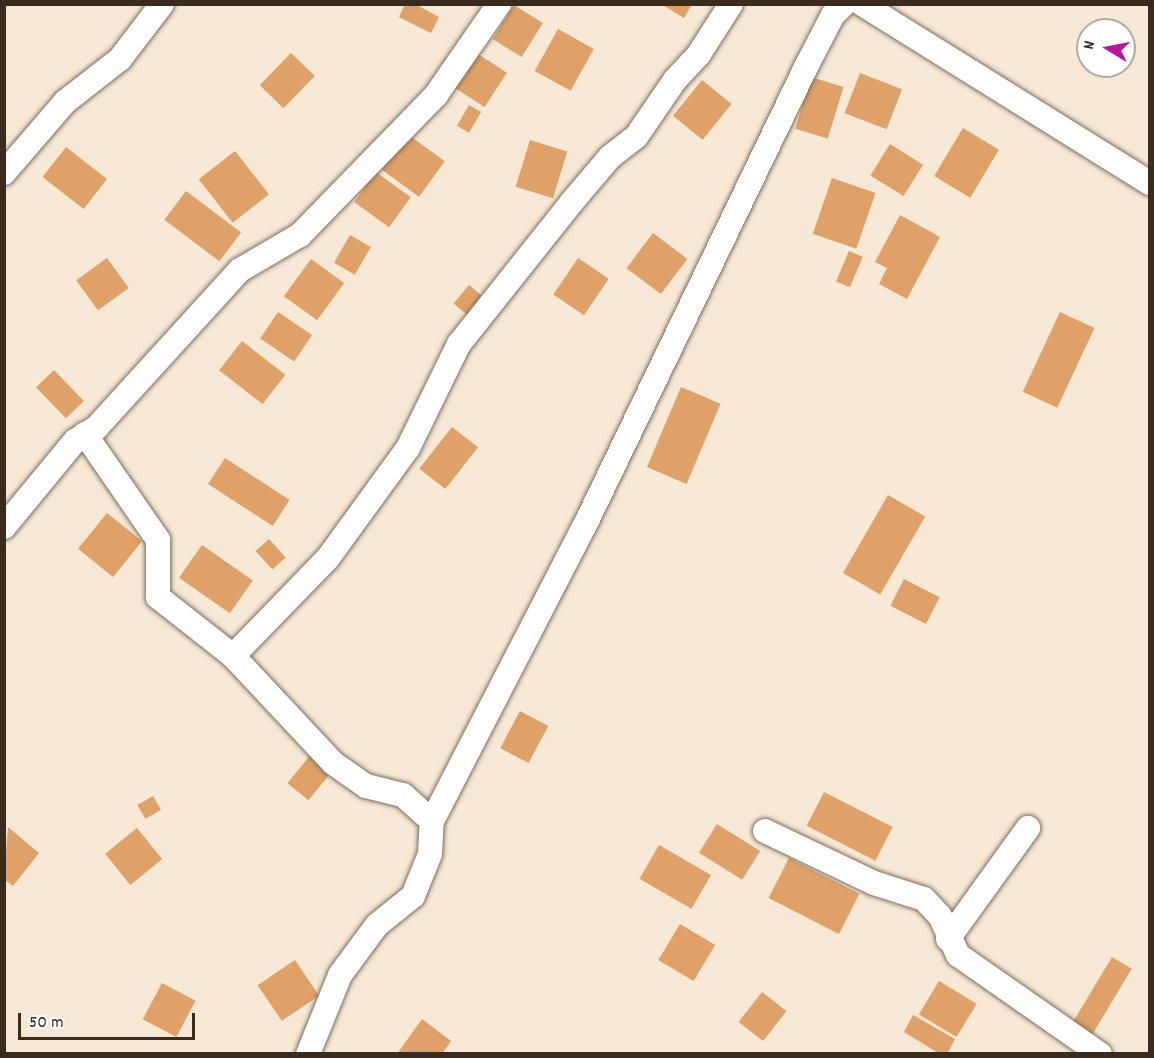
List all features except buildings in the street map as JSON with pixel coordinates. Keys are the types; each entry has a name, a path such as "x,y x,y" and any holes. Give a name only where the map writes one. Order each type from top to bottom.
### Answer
{"street":[{"path":"4,173 65,102 120,59 162,4"},
{"path":"4,527 75,441 97,427 240,270 300,235 436,95 499,4"},
{"path":"233,656 328,558 408,448 459,344 610,157 636,137 675,80 699,54 731,4"},
{"path":"308,1053 340,975 377,925 413,896 430,854 432,821 585,525 807,65 833,15 844,4"},
{"path":"862,4 1149,183"},
{"path":"85,434 158,540 158,597 233,656 333,763 366,786 403,795 432,821"},
{"path":"948,939 1028,828"},
{"path":"765,831 874,883 924,899 940,916 948,939 958,955 1100,1053"}]}
